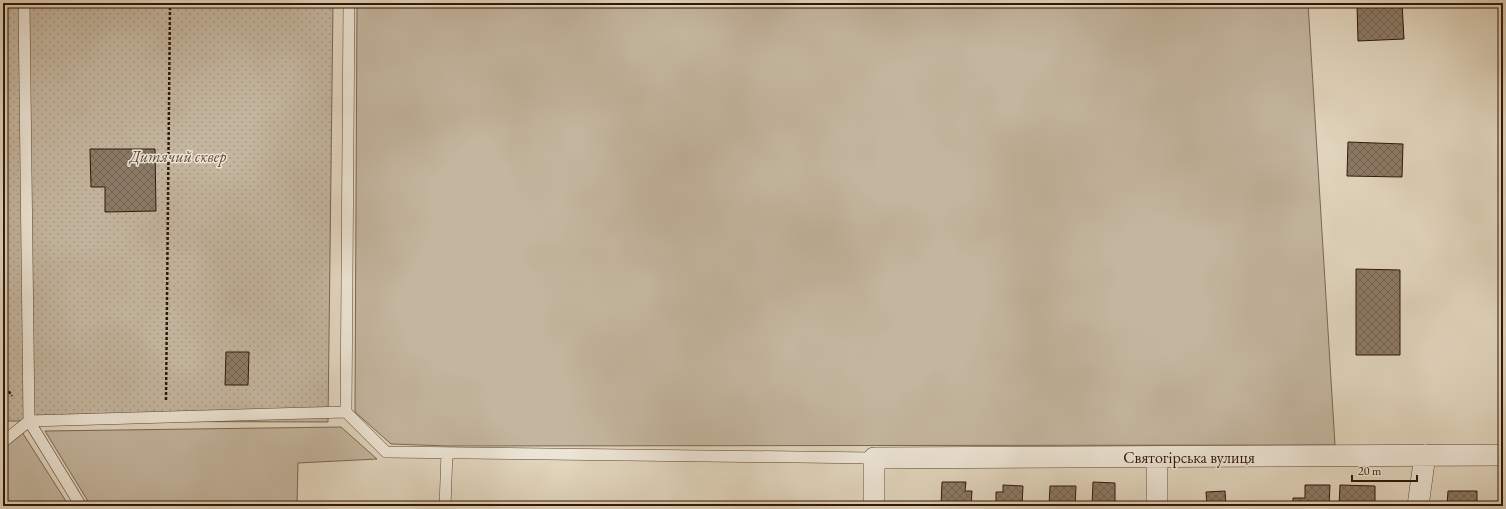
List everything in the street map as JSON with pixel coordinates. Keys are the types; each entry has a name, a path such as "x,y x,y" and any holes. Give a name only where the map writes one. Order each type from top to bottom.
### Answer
{"street":[{"path":"1418,506 1424,455"},
{"name":"Святогірська вулиця","path":"874,458 1503,455"},
{"path":"1157,457 1157,506"},
{"path":"874,458 874,506"}],"lane":[{"path":"24,3 29,421 81,506"},
{"path":"349,3 346,412 386,452 874,458"},
{"path":"3,442 29,421 346,412"},
{"path":"445,506 447,453"}],"path":[{"path":"166,418 170,3"}],"green space":[{"name":"Дитячий сквер","path":"3,3 333,3 328,422 3,421"},
{"path":"357,3 1308,3 1335,445 448,446 391,444 355,412"},
{"path":"341,427 377,459 298,463 297,506 91,506 45,431"},
{"path":"22,432 69,506 3,506 3,446"}],"building":[{"path":"1357,3 1402,3 1404,39 1358,41"},
{"path":"1348,142 1403,144 1402,177 1347,176"},
{"path":"90,149 155,149 156,211 105,212 105,187 91,187"},
{"path":"1356,269 1400,270 1400,355 1356,355"},
{"path":"226,352 249,352 248,385 225,385"},
{"path":"942,482 966,482 965,491 972,491 971,506 941,506"},
{"path":"1093,482 1115,483 1115,506 1092,506"},
{"path":"1003,485 1023,486 1022,506 996,506 996,492 1003,492"},
{"path":"1305,485 1330,485 1329,506 1293,506 1293,498 1305,498"},
{"path":"1340,485 1375,486 1375,506 1339,506"},
{"path":"1050,486 1076,486 1075,506 1049,506"},
{"path":"1225,491 1226,506 1207,506 1206,492"},
{"path":"1448,491 1477,491 1477,506 1447,506"}]}
